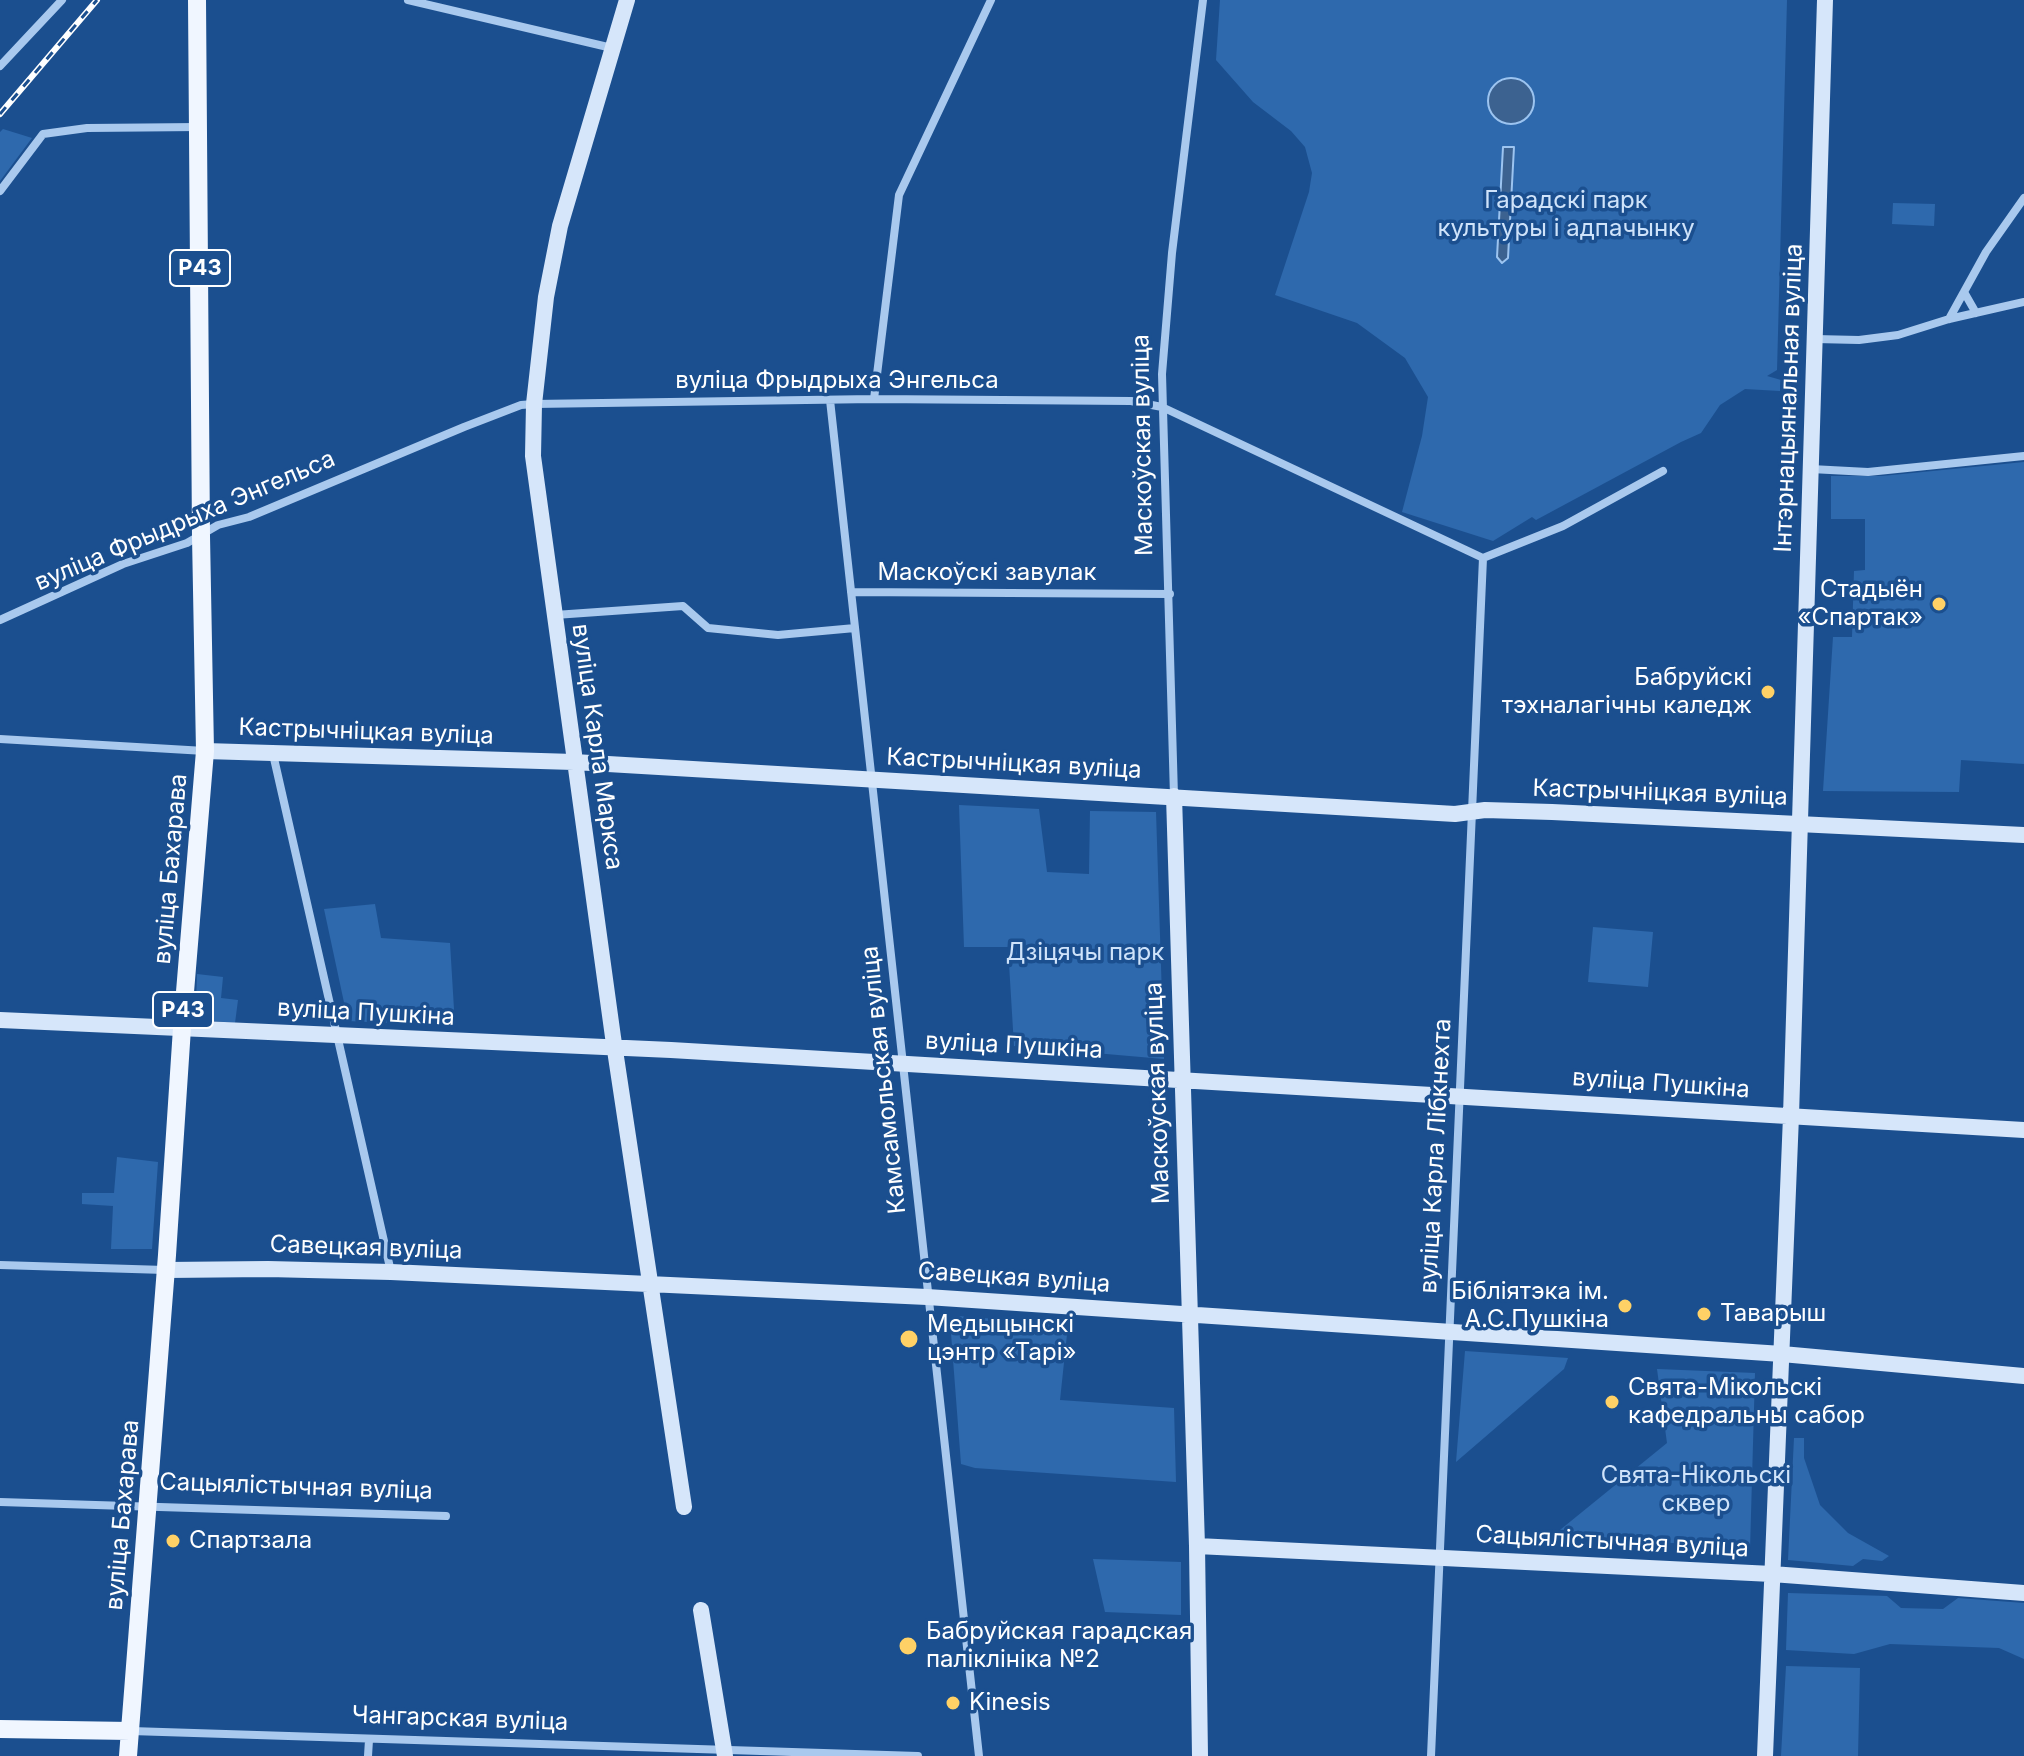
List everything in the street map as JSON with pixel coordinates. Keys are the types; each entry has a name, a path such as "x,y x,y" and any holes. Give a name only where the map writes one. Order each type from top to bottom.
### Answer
{"main road":[{"name":"вуліца Бахарава","path":"128,1756 205,751 197,0"},
{"name":"вуліца Карла Маркса","path":"627,0 560,226 546,297 534,404 533,456 614,1048 684,1507"},
{"name":"Інтэрнацыянальная вуліца","path":"1765,1756 1791,1116 1825,0"},
{"name":"Кастрычніцкая вуліца","path":"205,751 574,762 1470,813 1485,810 2024,835"},
{"name":"Маскоўская вуліца","path":"1174,796 1197,1546 1200,1756"},
{"name":"вуліца Пушкіна","path":"0,1020 614,1048 2024,1130"},
{"name":"Савецкая вуліца","path":"166,1270 391,1272 927,1297 1782,1354 2024,1376"},
{"name":"Сацыялістычная вуліца","path":"1197,1546 1772,1574 2024,1593"},
{"path":"701,1610 724,1754"},
{"name":"Чангарская вуліца","path":"0,1729 130,1731"}],"street":[{"path":"0,66 62,0"},
{"path":"408,0 613,49"},
{"path":"454,11 456,0"},
{"path":"874,399 899,195 991,0"},
{"name":"Маскоўская вуліца","path":"1174,796 1162,407 1164,332 1203,0"},
{"path":"0,191 43,134 87,128 199,127"},
{"path":"1949,319 1986,252 2024,198"},
{"path":"1964,292 1976,313"},
{"path":"1815,339 1859,340 1898,335 1949,319 2024,302"},
{"name":"вуліца Фрыдрыха Энгельса","path":"0,620 123,564 201,536 218,525 249,517 521,405 534,404 874,399 1131,401 1162,407 1483,558"},
{"name":"Камсамольская вуліца","path":"830,400 979,1756"},
{"path":"1811,469 1868,472 2024,456"},
{"path":"1483,558 1563,526 1663,471"},
{"name":"вуліца Карла Лібкнехта","path":"1431,1756 1483,558"},
{"name":"Маскоўскі завулак","path":"851,592 1170,594"},
{"path":"555,615 683,606 708,628 778,635 855,628"},
{"name":"Кастрычніцкая вуліца","path":"0,739 205,751"},
{"path":"273,754 391,1272"},
{"name":"Савецкая вуліца","path":"0,1265 166,1270"},
{"name":"Сацыялістычная вуліца","path":"0,1502 446,1516"},
{"name":"Чангарская вуліца","path":"130,1731 724,1754 918,1756"},
{"path":"368,1756 369,1740"}],"green space":[{"name":"Гарадскі парк культуры і адпачынку","path":"1220,0 1787,0 1777,370 1767,376 1781,380 1780,391 1745,389 1720,405 1701,433 1536,520 1532,517 1493,541 1402,512 1422,436 1428,397 1405,358 1357,323 1275,295 1309,192 1312,173 1305,147 1291,131 1253,102 1216,60"},
{"path":"3,129 32,138 0,181 0,132"},
{"path":"1893,203 1935,204 1934,226 1892,224"},
{"name":"Стадыён «Спартак»","path":"2024,462 2024,764 1961,760 1959,792 1823,791 1833,637 1852,637 1854,571 1865,570 1865,519 1831,519 1831,476 1882,476"},
{"name":"Дзіцячы парк","path":"959,805 1039,809 1047,872 1089,874 1090,811 1156,812 1164,1059 1014,1046 1008,947 964,947"},
{"path":"375,904 381,938 450,943 455,1026 348,1021 324,909"},
{"path":"1593,927 1653,932 1648,987 1588,982"},
{"path":"197,974 223,977 221,998 238,1000 235,1023 205,1020 196,1005"},
{"path":"117,1157 158,1162 152,1249 111,1249 113,1206 82,1204 82,1193 114,1193"},
{"path":"958,1316 1068,1325 1060,1400 1174,1408 1176,1482 975,1468 961,1464 950,1320"},
{"path":"1465,1351 1568,1358 1564,1369 1456,1462"},
{"name":"Свята-Нікольскі сквер","path":"1657,1369 1755,1373 1750,1549 1555,1534 1667,1443"},
{"path":"1794,1438 1804,1438 1804,1458 1820,1505 1848,1533 1889,1556 1882,1561 1863,1559 1853,1566 1788,1560"},
{"path":"1093,1559 1181,1562 1181,1615 1105,1612"},
{"path":"1788,1593 1887,1596 1901,1608 1943,1609 1958,1598 2024,1603 2024,1659 1999,1648 1890,1644 1854,1654 1786,1650"},
{"path":"1786,1666 1860,1668 1858,1756 1781,1756"}],"shaded area":[{"path":"1511,78 1527,85 1534,101 1527,117 1511,124 1495,117 1488,101 1495,85"},
{"path":"1503,147 1514,147 1508,258 1502,263 1497,257"}],"railway":[{"path":"0,114 97,0"}],"place":[{"name":"Стадыён «Спартак»","path":"1939,604"},
{"name":"Бабруйскі тэхналагічны каледж","path":"1768,692"},
{"name":"Бібліятэка ім. А.С.Пушкіна","path":"1625,1306"},
{"name":"Таварыш","path":"1704,1314"},
{"name":"Медыцынскі цэнтр «Тарі»","path":"909,1339"},
{"name":"Свята-Мікольскі кафедральны сабор","path":"1612,1402"},
{"name":"Спартзала","path":"173,1541"},
{"name":"Бабруйская гарадская паліклініка №2","path":"908,1646"},
{"name":"Kinesis","path":"953,1703"}]}
